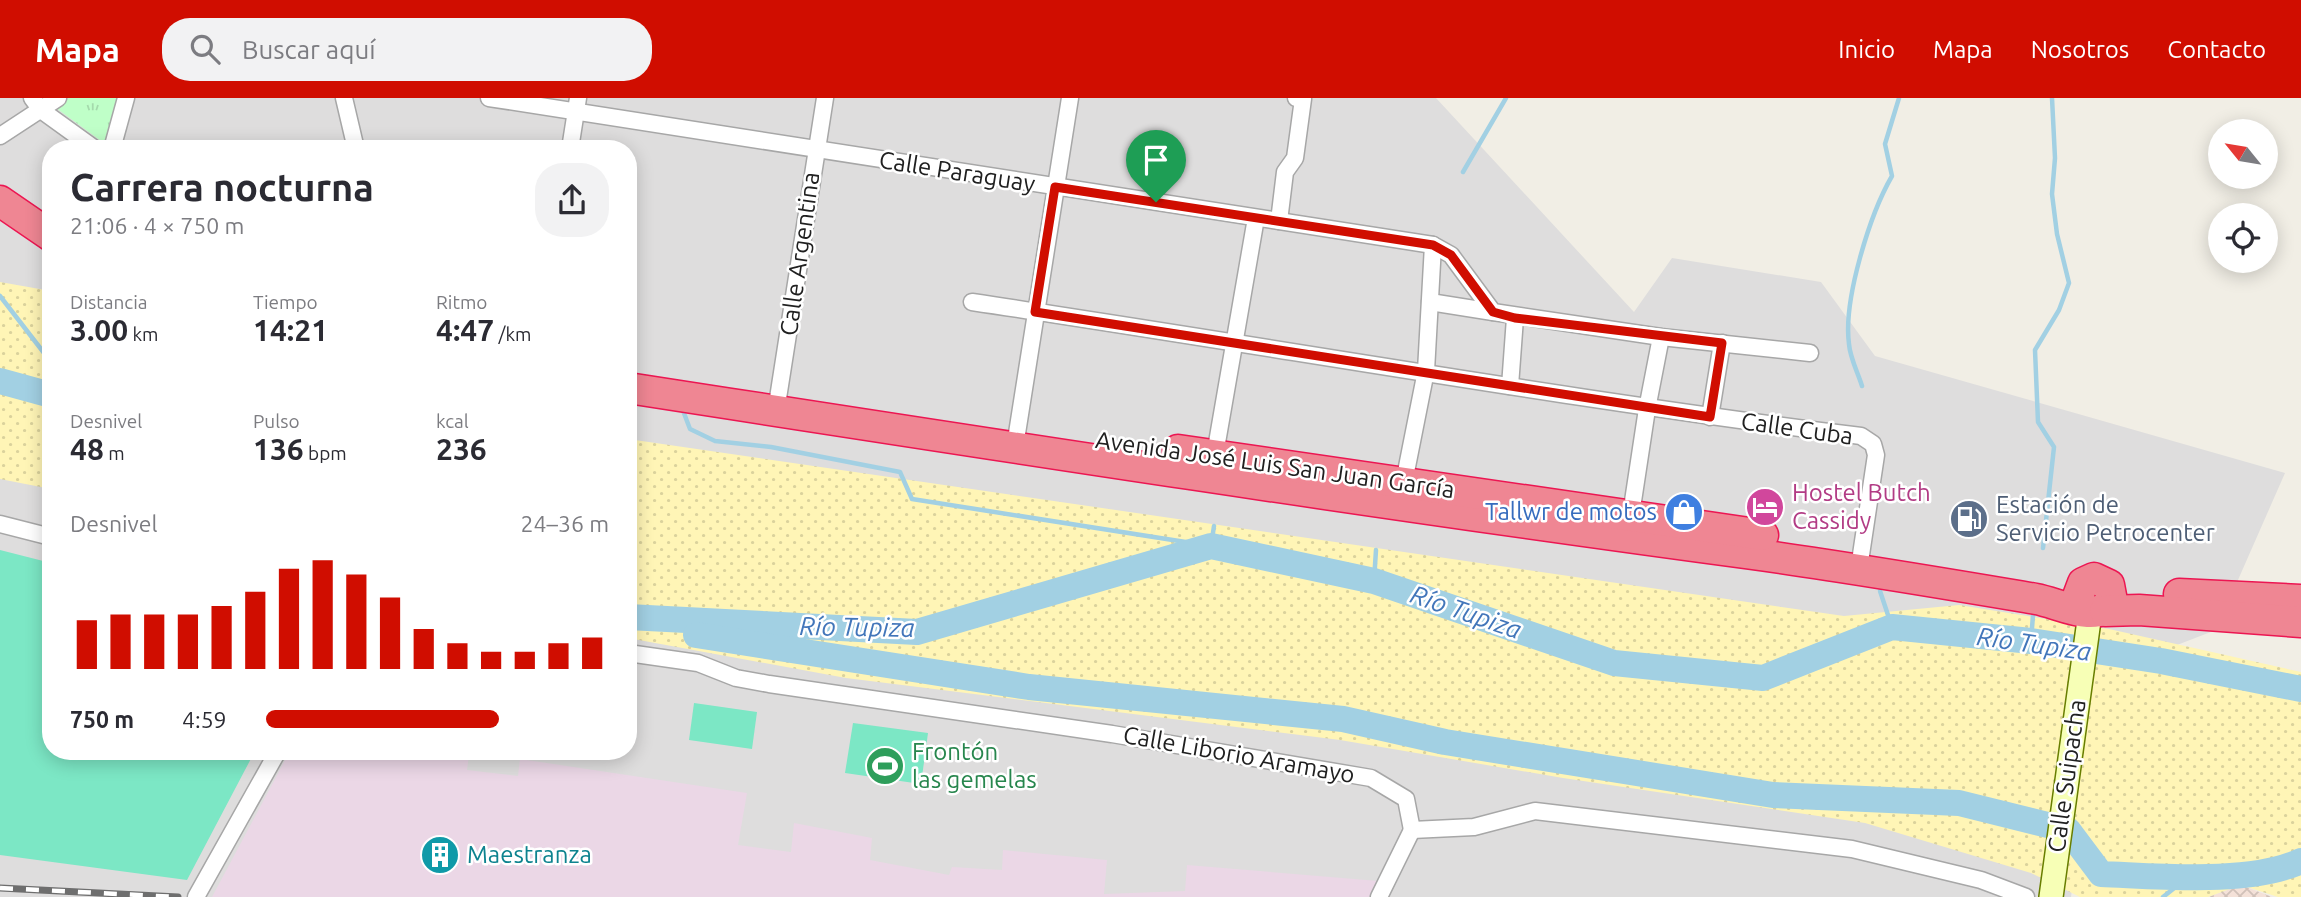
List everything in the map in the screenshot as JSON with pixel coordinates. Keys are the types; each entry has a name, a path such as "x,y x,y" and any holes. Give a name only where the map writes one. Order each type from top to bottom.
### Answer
{"highway":[{"path":"0,201 42,230"},
{"path":"0,225 42,251"},
{"name":"Avenida José Luis San Juan García","path":"637,370 777,402"},
{"name":"Avenida José Luis San Juan García","path":"637,389 777,402 1402,496 1860,559 2058,583 2095,599"},
{"path":"2095,599 2153,593 2301,600"},
{"path":"2095,599 2139,610 2301,622"}],"street":[{"path":"0,136 37,104 58,98"},
{"path":"114,140 126,98"},
{"path":"344,98 354,140"},
{"name":"Calle Paraguay","path":"489,98 576,105 815,149 1433,245"},
{"name":"Calle Argentina","path":"777,402 825,98"},
{"path":"1016,436 1070,98"},
{"path":"1279,221 1285,172 1294,158 1300,99"},
{"path":"37,104 83,140"},
{"path":"571,140 576,105"},
{"path":"1214,466 1256,218"},
{"path":"1402,496 1426,371 1433,245 1451,255 1493,312"},
{"name":"Calle Cuba","path":"972,302 1426,371 1647,409 1861,436 1874,444 1876,455 1860,559"},
{"path":"1430,302 1515,318 1661,337 1810,352"},
{"path":"1510,386 1515,318"},
{"path":"1630,526 1647,409 1661,337"},
{"path":"1710,417 1722,343"},
{"path":"0,524 42,535"},
{"name":"Calle Suipacha","path":"2051,894 2095,599"},
{"name":"Calle Liborio Aramayo","path":"637,654 698,663 736,678 769,684 1112,734 1371,778 1406,799 1412,830"},
{"path":"196,897 273,760"},
{"path":"1379,897 1412,830 1474,827 1535,811 1852,849 1981,880 2025,897"}],"shaded area":[{"path":"0,98 1436,98 1634,312 1672,258 1821,282 1875,356 2285,473 2216,630 2099,675 2071,897 0,897"},
{"path":"285,760 468,760 467,770 518,776 520,760 527,760 747,793 738,845 791,852 794,823 872,838 870,860 949,875 952,867 1002,870 1003,850 1107,860 1104,894 1185,891 1187,865 1378,881 1369,897 212,897"},
{"path":"2241,885 2272,897 2208,897"}],"sand":[{"path":"0,282 42,289 42,487 0,479"},
{"path":"637,440 1844,616 1959,605 2109,629 2301,672 2301,897 2278,897 2241,885 2208,897 2080,897 2031,873 1865,823 1563,778 1340,740 846,678 637,640"}],"green space":[{"path":"69,98 119,98 106,140 100,140 56,108"},
{"path":"0,550 42,561 42,760 250,760 187,880 0,855"},
{"path":"694,703 757,712 752,749 689,740"},
{"path":"853,723 928,733 921,784 845,773"}],"waterway":[{"path":"1463,172 1506,98"},
{"path":"1862,386 1850,349 1850,305 1867,234 1892,176 1885,144 1899,98"},
{"path":"2043,548 2054,447 2038,422 2035,350 2059,310 2069,283 2057,234 2052,194 2055,158 2052,98"},
{"path":"0,296 42,350"},
{"name":"Río Tupiza","path":"0,381 42,393"},
{"path":"682,408 690,429 715,441 771,447 900,472 912,499 1211,546 1214,526"},
{"name":"Río Tupiza","path":"637,617 917,632 1211,546 1374,581 1614,663 1763,678 1892,627 2031,641 2161,661 2301,689"},
{"path":"1374,581 1376,550"},
{"path":"1880,591 1892,627"},
{"path":"2031,641 2033,615"},
{"name":"Río Tupiza","path":"696,635 1029,687 1343,719 1445,742 1773,795 1959,803 2068,830 2101,874 2230,876 2280,869 2301,861"},
{"path":"2163,897 2187,878"}],"railway":[{"path":"0,888 178,897"}],"place":[{"name":"Hostel Butch Cassidy","path":"1765,507"},
{"name":"Tallwr de motos","path":"1684,512"},
{"name":"Estación de Servicio Petrocenter","path":"1969,519"},
{"name":"Frontón las gemelas","path":"885,766"},
{"name":"Maestranza","path":"440,855"}],"route":[{"path":"1055,187 1156,202 1433,245 1451,255 1493,312 1515,318 1722,343 1710,417 1035,312 1055,187"}]}
